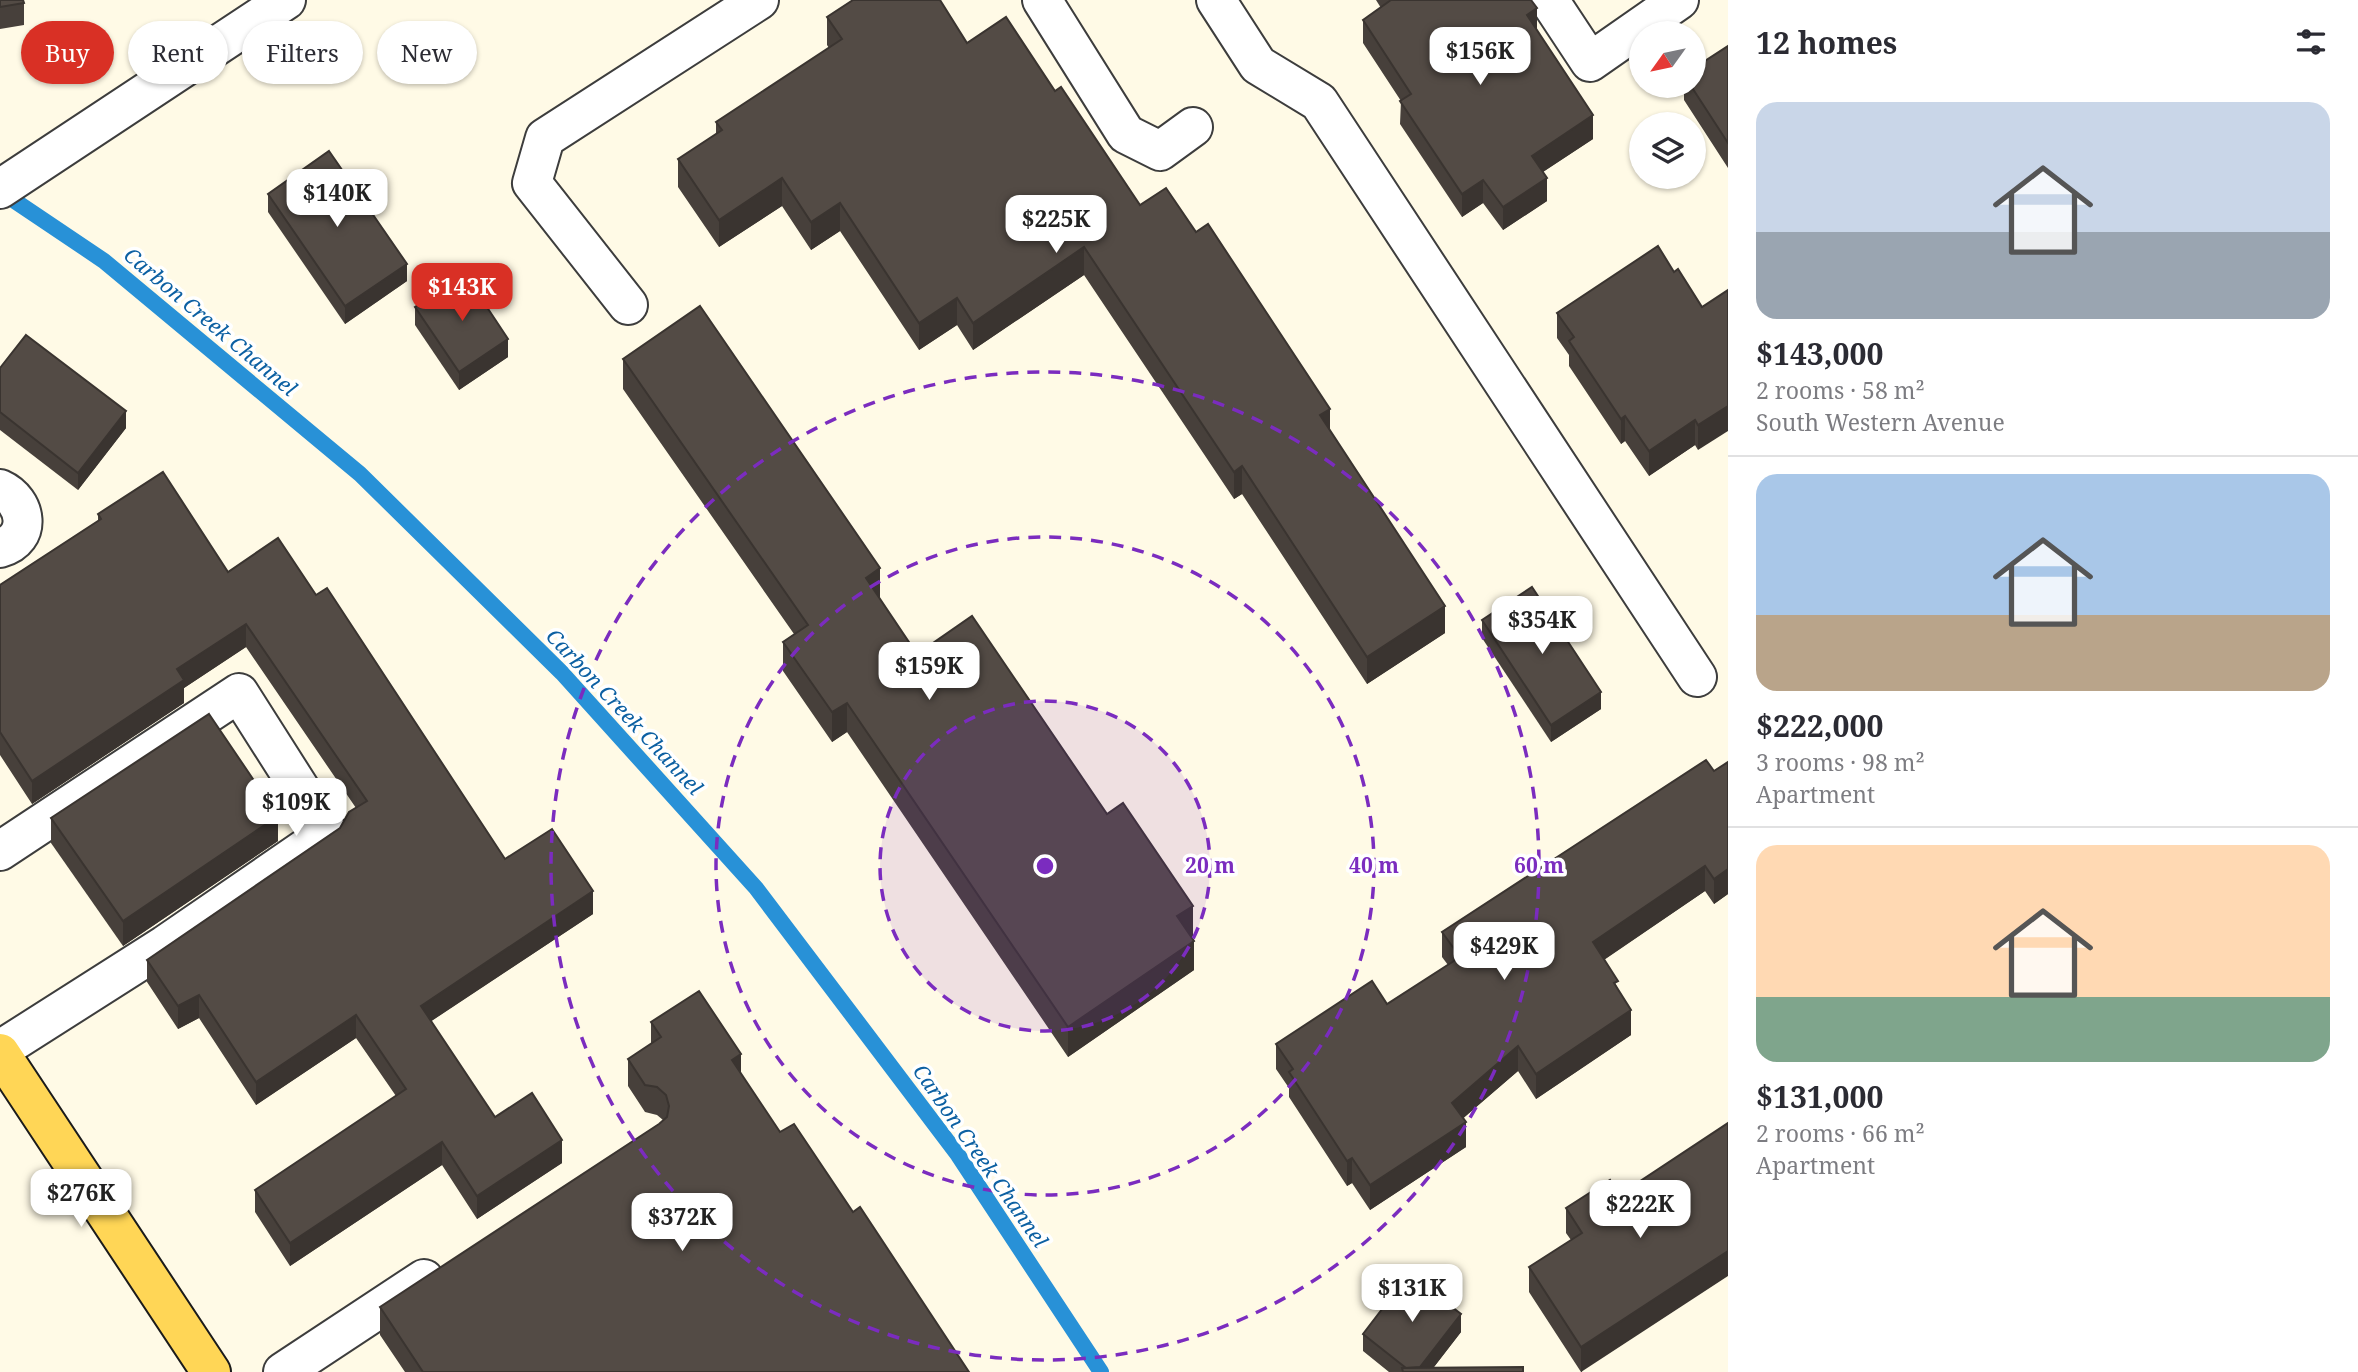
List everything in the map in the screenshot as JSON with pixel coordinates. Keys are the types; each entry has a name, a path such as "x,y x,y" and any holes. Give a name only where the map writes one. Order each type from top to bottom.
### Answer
{"main road":[{"path":"0,1051 211,1372"}],"street":[{"path":"0,190 286,0"},
{"path":"628,305 533,183 545,138 759,0"},
{"path":"1042,0 1126,134 1160,151 1193,127"},
{"path":"1216,0 1258,65 1319,102 1697,677"},
{"path":"1549,0 1590,62 1679,0"},
{"path":"0,489 16,498 24,516 19,535 13,542 0,548"},
{"path":"0,851 239,693 328,833 165,945 0,1051"},
{"path":"283,1372 453,1260"}],"building":[{"path":"0,0 23,0 24,3 0,7"},
{"path":"853,0 940,0 967,43 1006,17 1055,91 1061,87 1140,205 1166,188 1196,232 1208,224 1330,409 1320,415 1445,606 1367,657 1242,466 1234,472 1084,247 973,323 957,298 919,323 840,203 811,222 782,178 719,220 678,159 722,130 716,122 842,39 827,17"},
{"path":"1391,0 1531,0 1537,8 1527,15 1593,115 1532,156 1547,178 1503,207 1483,180 1462,194 1400,101 1411,94 1363,20"},
{"path":"1728,46 1728,143 1699,98 1706,98 1706,60"},
{"path":"329,151 407,264 345,306 268,194"},
{"path":"1658,246 1674,272 1678,269 1702,307 1728,290 1728,406 1698,425 1695,420 1649,451 1625,416 1621,419 1569,341 1574,337 1557,313"},
{"path":"465,274 508,339 459,372 415,307"},
{"path":"700,306 880,568 866,578 917,654 972,616 1107,814 1123,803 1193,906 1177,916 1194,941 1068,1027 847,703 832,712 783,642 808,625 623,359"},
{"path":"26,335 126,411 78,473 0,412 0,368"},
{"path":"163,472 228,572 278,538 316,595 327,588 505,859 552,829 593,891 421,1006 495,1117 532,1093 562,1140 477,1196 442,1142 290,1243 255,1190 406,1089 356,1015 256,1082 199,995 178,1006 147,960 340,828 349,812 367,801 246,624 177,669 184,680 32,781 0,732 0,585 101,519 98,514"},
{"path":"1532,587 1601,692 1551,725 1482,620"},
{"path":"209,714 278,816 123,921 51,818"},
{"path":"1706,760 1714,771 1728,762 1728,869 1714,879 1705,866 1593,942 1618,981 1614,983 1631,1010 1536,1074 1518,1046 1452,1103 1466,1122 1370,1185 1352,1158 1347,1161 1289,1072 1293,1069 1276,1044 1372,981 1387,1004 1460,957 1442,932"},
{"path":"699,991 741,1054 732,1060 780,1132 794,1124 853,1212 860,1207 969,1372 423,1372 380,1307 667,1117 669,1106 666,1095 657,1087 645,1085 628,1059 661,1037 651,1022"},
{"path":"1728,1123 1728,1251 1581,1347 1529,1267 1582,1233 1566,1208 1610,1180 1619,1195"},
{"path":"1409,1274 1461,1314 1420,1367 1406,1368 1363,1334"},
{"path":"1523,1367 1523,1372 1403,1372 1402,1368"}],"waterway":[{"name":"Carbon Creek Channel","path":"0,191 104,261 360,474 562,673 756,888 958,1155 1101,1372"}]}
